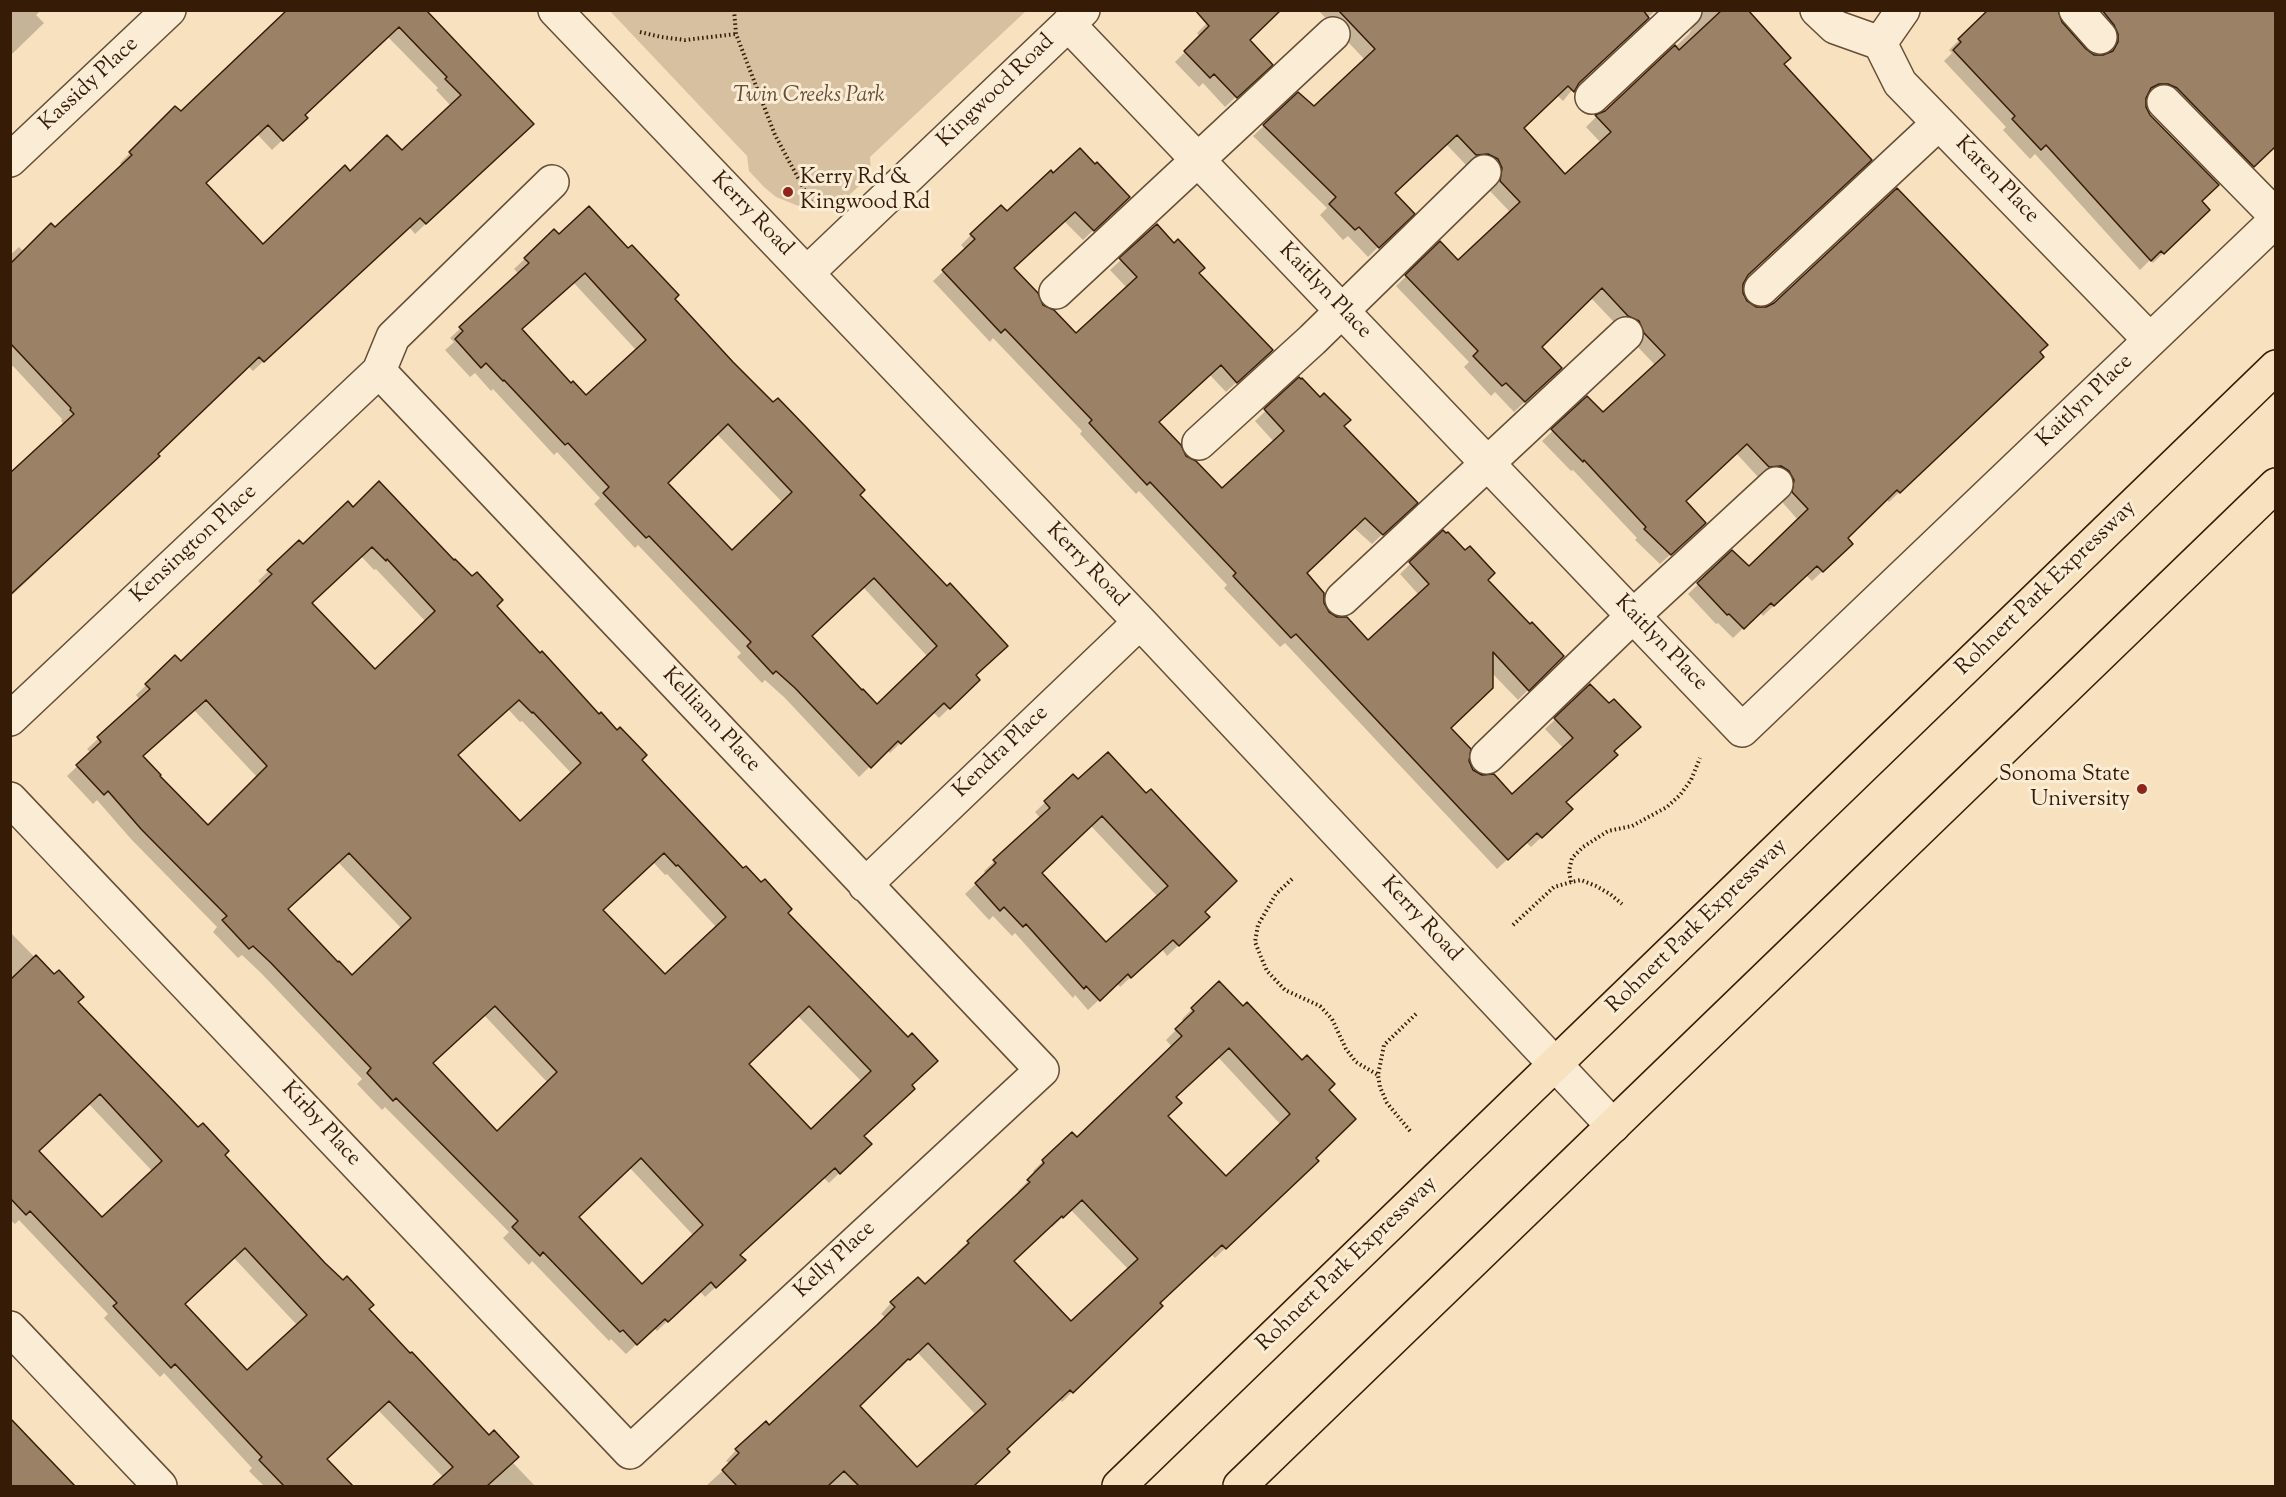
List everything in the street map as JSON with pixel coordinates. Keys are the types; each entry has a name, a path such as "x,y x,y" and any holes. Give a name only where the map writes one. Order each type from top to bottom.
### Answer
{"main road":[{"name":"Rohnert Park Expressway","path":"1119,1486 2276,367"},
{"path":"1240,1486 2276,484"}],"street":[{"name":"Kassidy Place","path":"10,160 169,10"},
{"name":"Kerry Road","path":"555,10 1140,622 1613,1126"},
{"path":"1592,98 1685,10"},
{"path":"1817,10 1835,27 1880,44 1903,10"},
{"path":"2076,10 2100,37"},
{"name":"Kingwood Road","path":"807,273 1076,17"},
{"name":"Kaitlyn Place","path":"1076,17 1199,161 1742,730 2276,218"},
{"path":"1056,292 1333,34"},
{"name":"Karen Place","path":"1880,44 1900,83 2151,340"},
{"path":"2164,102 2276,218"},
{"path":"1761,289 1939,123"},
{"path":"1199,443 1342,311 1484,172"},
{"path":"380,371 393,337 552,182"},
{"path":"1342,598 1626,334"},
{"name":"Kensington Place","path":"10,719 380,371"},
{"name":"Kelliann Place","path":"380,371 1042,1071"},
{"path":"1487,757 1633,616 1776,484"},
{"name":"Kendra Place","path":"865,885 1140,622"},
{"name":"Kirby Place","path":"10,799 630,1452"},
{"name":"Kelly Place","path":"630,1452 1042,1071"},
{"path":"10,1329 160,1486"}],"path":[{"path":"734,10 736,34 775,135 811,202"},
{"path":"640,32 685,40 736,34"},
{"path":"1571,882 1569,871 1572,858 1583,847 1608,831 1632,826 1667,807 1691,780 1700,758"},
{"path":"1292,879 1276,894 1258,925 1255,942 1261,957 1268,971 1280,986 1320,1006 1332,1018 1346,1049 1356,1062 1378,1075"},
{"path":"1513,925 1554,887 1581,880 1596,885 1622,904"},
{"path":"1410,1131 1387,1103 1378,1075 1384,1045 1418,1012"}],"green space":[{"name":"Twin Creeks Park","path":"610,11 1026,11 870,157 871,174 846,198 824,207 801,207 776,197 764,187 749,171 747,156"}],"building":[{"path":"287,10 426,10 534,124 426,224 420,218 264,362 259,357 158,454 160,456 10,595 10,473 74,414 10,343 10,264 51,223 55,227 132,155 129,152 175,106 181,111","holes":["399,27 447,77 445,79 461,95 402,150 387,135 350,171 345,165 263,244 206,183 268,125 283,141 308,118 305,115"]},
{"path":"1195,10 1281,10 1250,40 1273,65 1237,98 1214,74 1210,78 1184,51 1209,26"},
{"path":"1338,10 1643,10 1649,18 1579,83 1574,92 1568,86 1524,128 1565,174 1611,132 1595,115 1605,111 1675,45 1679,50 1722,10 1748,10 1791,58 1784,64 1872,160 1748,275 1743,284 1743,293 1747,301 1756,307 1766,307 1774,303 1897,188 2048,345 2040,352 2044,357 1900,493 1897,490 1848,538 1853,544 1823,572 1817,566 1774,606 1771,603 1744,629 1729,614 1727,615 1697,583 1732,550 1749,566 1808,509 1792,492 1794,480 1789,471 1781,466 1769,467 1747,444 1686,501 1706,523 1671,555 1644,529 1646,527 1584,460 1583,462 1551,429 1587,396 1603,412 1665,355 1644,333 1639,321 1628,316 1602,288 1542,347 1562,368 1525,402 1506,383 1502,386 1473,356 1478,351 1405,275 1440,241 1458,260 1520,202 1500,181 1502,168 1498,159 1488,154 1476,155 1457,135 1395,193 1415,214 1379,248 1359,227 1355,230 1329,204 1336,197 1263,125 1298,92 1314,106 1375,49"},
{"path":"1988,10 2058,10 2062,22 2086,49 2094,55 2103,55 2113,51 2118,42 2118,34 2102,10 2276,10 2276,146 2254,167 2177,88 2168,84 2159,84 2151,88 2146,98 2146,107 2150,115 2219,185 2202,201 2210,210 2164,254 2161,251 2151,261 2046,145 2041,150 2012,119 2015,116 1953,50 1961,42 1958,39"},
{"path":"1080,148 1095,164 1097,162 1130,197 1094,231 1075,212 1014,268 1038,293 1043,305 1054,310 1076,333 1137,277 1119,258 1157,224 1174,243 1178,239 1205,268 1199,273 1273,350 1237,383 1221,365 1159,422 1181,445 1186,456 1196,461 1222,488 1284,431 1264,409 1299,377 1320,397 1324,393 1351,420 1344,426 1418,503 1383,535 1365,518 1307,573 1324,593 1324,603 1329,612 1337,617 1347,617 1368,640 1429,584 1409,562 1443,530 1448,532 1465,550 1470,546 1495,573 1488,580 1564,656 1529,691 1493,652 1493,688 1451,728 1471,749 1469,761 1473,770 1482,775 1494,774 1512,794 1573,738 1554,718 1590,684 1609,703 1614,699 1641,727 1614,751 1618,755 1566,802 1573,809 1542,838 1537,833 1508,860 1296,634 1291,638 1233,576 1236,573 1150,482 1147,485 1089,423 1092,420 1005,329 1001,333 942,270 975,239 970,234 1001,205 1007,211 1051,170 1053,173"},
{"path":"589,206 628,248 632,245 679,295 675,299 733,362 773,402 778,398 865,490 860,495 947,586 950,583 1008,646 976,675 980,680 950,709 944,703 901,744 898,741 871,768 795,688 776,671 773,674 747,646 751,642 649,536 646,538 603,493 609,487 568,443 565,445 486,363 481,368 455,339 463,331 459,327 529,263 524,258 554,229 559,234","holes":["585,273 646,340 586,395 573,381 571,383 522,329","728,424 792,492 732,550 668,483","874,578 937,646 877,704 812,636"]},
{"path":"379,481 454,560 472,576 477,572 503,600 497,606 540,653 542,651 599,714 601,712 617,730 620,727 647,755 642,760 743,868 746,866 761,882 765,879 792,909 788,913 908,1037 912,1033 938,1061 912,1085 915,1089 864,1136 872,1144 840,1174 835,1168 740,1255 746,1260 716,1288 711,1282 668,1322 665,1319 637,1345 623,1330 620,1332 543,1252 540,1256 512,1227 518,1221 396,1098 393,1101 367,1073 371,1068 271,963 253,946 249,949 222,920 227,916 141,829 108,791 104,795 76,765 101,742 97,737 150,689 145,684 175,655 181,661 272,574 267,570 299,540 303,544 348,501 353,507","holes":["372,547 386,561 387,559 435,611 375,669 312,603","206,700 267,766 208,825 143,756","519,700 581,763 520,821 458,755","349,853 411,918 352,975 288,909","664,853 726,917 665,974 603,910","495,1006 557,1072 497,1131 433,1063","809,1006 871,1071 811,1129 749,1064","641,1158 703,1225 642,1284 579,1217"]},
{"path":"1108,752 1146,793 1151,789 1237,881 1205,912 1210,917 1179,946 1173,940 1131,978 1128,974 1100,1001 1086,986 1084,989 1026,924 1023,927 1004,907 1000,911 975,883 996,863 993,860 1050,808 1044,801 1073,774 1078,779","holes":["1102,816 1168,886 1106,942 1042,873"]},
{"path":"36,955 54,974 59,970 84,997 78,1002 198,1127 203,1123 229,1151 225,1155 325,1263 343,1280 347,1276 374,1305 369,1309 489,1435 494,1430 519,1457 487,1486 432,1486 453,1467 389,1401 327,1459 353,1486 284,1486 259,1460 262,1457 175,1364 171,1368 113,1306 117,1303 30,1211 26,1215 10,1198 10,980","holes":["100,1094 162,1161 102,1217 39,1151","245,1248 307,1315 247,1370 185,1304"]},
{"path":"1219,981 1243,1006 1247,1002 1302,1060 1307,1055 1335,1084 1329,1090 1356,1119 1316,1158 1319,1161 1226,1249 1222,1245 1160,1303 1163,1306 1073,1393 1070,1390 1007,1449 1010,1452 974,1486 859,1486 844,1471 828,1486 737,1486 722,1470 739,1453 735,1449 766,1421 769,1425 877,1325 895,1307 890,1302 918,1277 925,1284 969,1243 967,1241 1030,1182 1027,1180 1044,1163 1042,1160 1072,1132 1077,1137 1182,1036 1175,1029 1194,1011 1191,1008","holes":["1229,1048 1290,1114 1226,1176 1168,1116 1182,1103 1176,1097","1082,1200 1138,1259 1071,1321 1014,1261 1062,1216 1063,1218","928,1343 986,1404 917,1467 860,1406 908,1359 910,1360"]},
{"path":"10,1418 75,1486 10,1486"}],"place":[{"name":"Kerry Rd & Kingwood Rd","path":"788,192"},
{"name":"Sonoma State University","path":"2142,789"}]}
